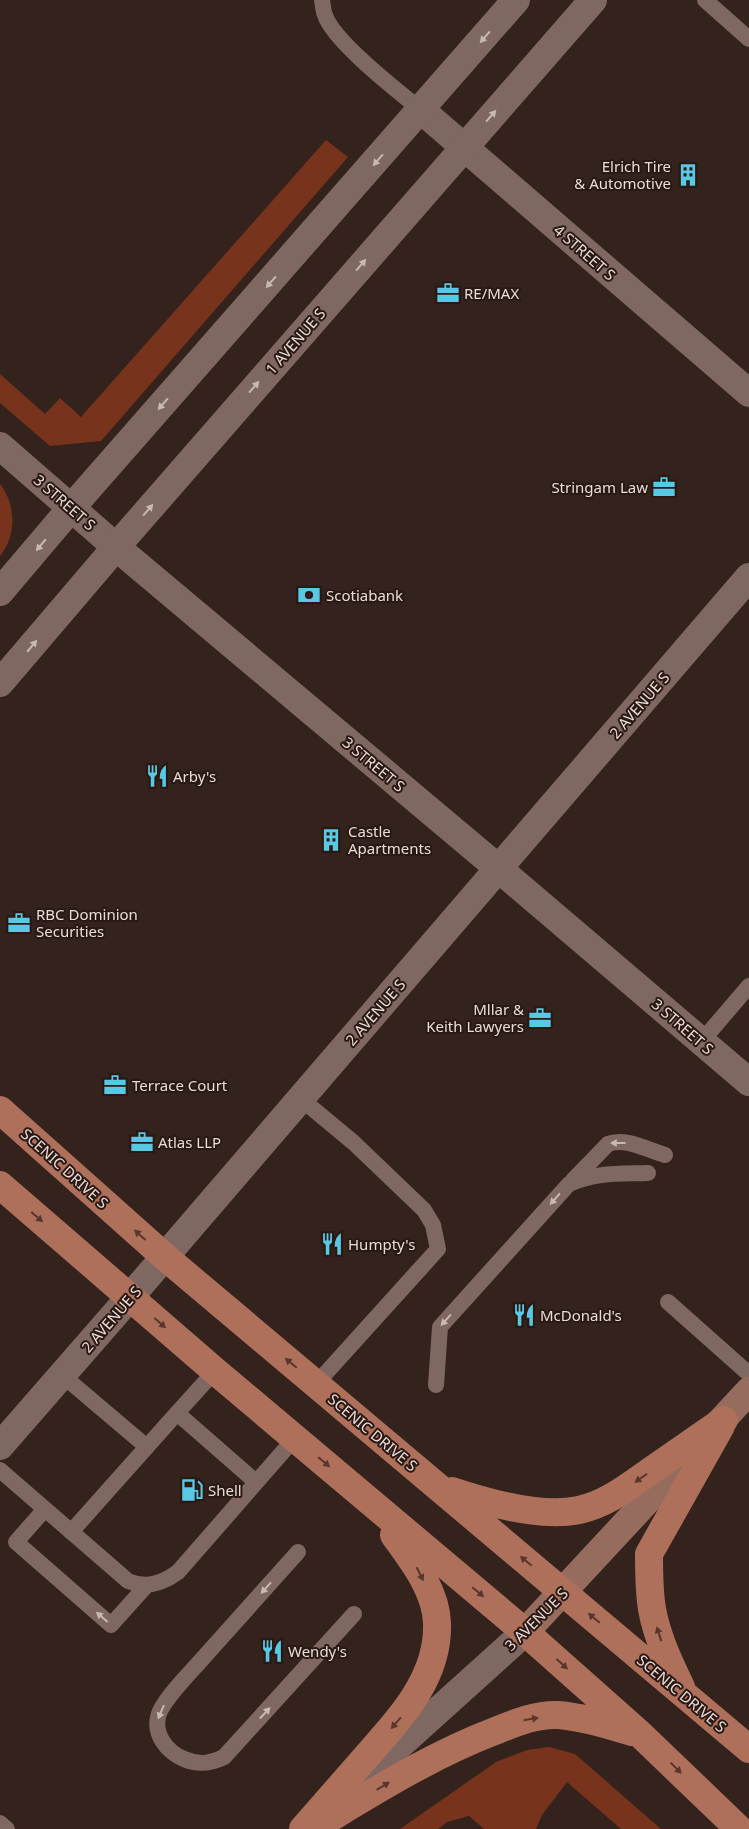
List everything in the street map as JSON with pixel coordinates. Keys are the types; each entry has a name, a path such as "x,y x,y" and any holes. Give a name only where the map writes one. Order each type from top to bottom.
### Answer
{"main road":[{"name":"SCENIC DRIVE S","path":"0,1110 164,1257 749,1750"},
{"path":"0,1185 215,1371 525,1632 641,1735 739,1829"},
{"name":"3 AVENUE S","path":"525,1632 749,1391"},
{"path":"435,1484 485,1502 548,1511 579,1510 610,1499 724,1420"},
{"path":"684,1695 657,1631 652,1608 649,1554 724,1420"},
{"path":"305,1829 404,1714 421,1688 434,1658 437,1622 428,1589 417,1568 373,1505"},
{"path":"312,1829 400,1776 450,1750 526,1719 556,1715 595,1721 641,1735"}],"street":[{"path":"0,592 516,0"},
{"name":"1 AVENUE S","path":"0,683 116,547 593,0"},
{"name":"4 STREET S","path":"421,110 749,393"},
{"name":"3 STREET S","path":"0,446 116,547 749,1082"},
{"name":"2 AVENUE S","path":"0,1446 130,1298 749,578"},
{"name":"3 AVENUE S","path":"305,1829 525,1632"}],"lane":[{"path":"322,0 325,16 334,31 394,88 421,110"},
{"path":"705,0 749,39"},
{"path":"701,1042 749,986"},
{"path":"300,1098 354,1142 424,1210 433,1225 438,1248 316,1384"},
{"path":"436,1385 440,1327 569,1184 608,1144 614,1141 623,1141 665,1155"},
{"path":"569,1184 586,1177 606,1174 648,1174"},
{"path":"668,1302 749,1374"},
{"path":"71,1532 215,1371"},
{"path":"62,1375 147,1447"},
{"path":"177,1414 256,1482"},
{"path":"0,1470 128,1581 137,1585 148,1585 168,1579 178,1572 295,1438"},
{"path":"45,1509 16,1542 111,1625 148,1585"},
{"path":"298,1552 187,1676 163,1706 158,1717 159,1736 162,1742 176,1756 194,1763 214,1762 224,1757 354,1614"},
{"path":"0,1823 7,1829"}],"shaded area":[{"path":"326,140 348,157 101,441 50,446 0,403 0,374 45,414 60,398 81,417"},
{"path":"0,484 12,510 12,530 6,548 0,556"},
{"path":"549,1747 575,1754 661,1829 621,1829 567,1782 542,1815 536,1829 484,1829 469,1816 447,1822 438,1829 400,1829 496,1762 527,1750"}],"place":[{"name":"Elrich Tire & Automotive","path":"688,175"},
{"name":"RE/MAX","path":"448,293"},
{"name":"Stringam Law","path":"664,487"},
{"name":"Scotiabank","path":"309,595"},
{"name":"Arby's","path":"157,776"},
{"name":"Castle Apartments","path":"331,840"},
{"name":"RBC Dominion Securities","path":"19,923"},
{"name":"Mllar & Keith Lawyers","path":"540,1018"},
{"name":"Terrace Court","path":"115,1085"},
{"name":"Atlas LLP","path":"142,1142"},
{"name":"Humpty's","path":"332,1244"},
{"name":"McDonald's","path":"524,1315"},
{"name":"Shell","path":"192,1490"},
{"name":"Wendy's","path":"272,1651"}]}
